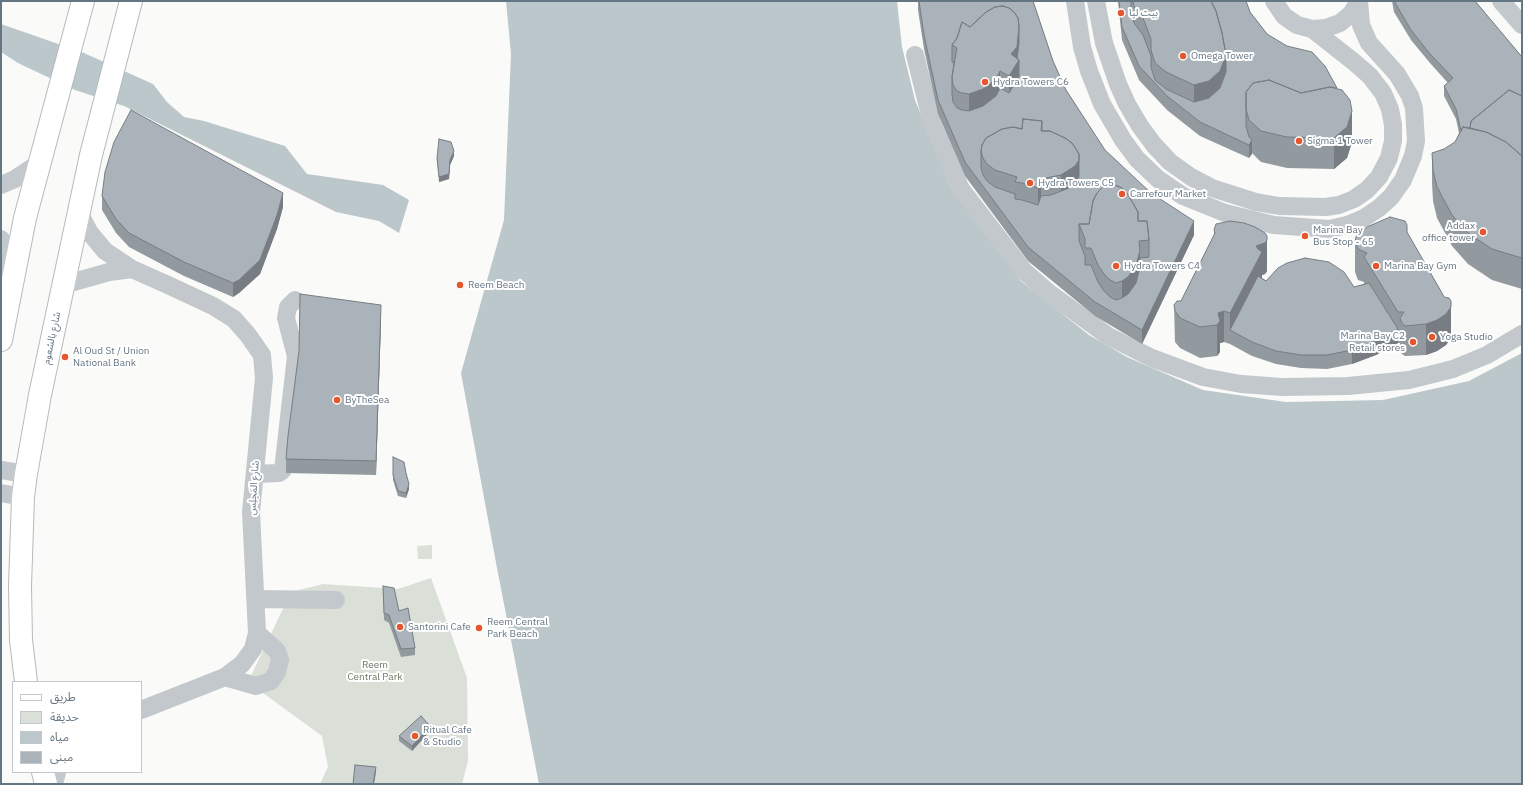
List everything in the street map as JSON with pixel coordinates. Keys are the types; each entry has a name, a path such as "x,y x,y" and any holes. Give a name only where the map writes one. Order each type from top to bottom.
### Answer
{"main road":[{"name":"شارع بالشعوم","path":"26,681 21,640 20,586 22,497 40,394 91,155 131,1"},
{"path":"1,340 25,218 83,2"},
{"path":"43,773 46,784"}],"street":[{"path":"1075,1 1082,47 1089,71 1102,104 1122,140 1158,179 1183,196 1225,213 1274,225 1329,229 1347,225 1364,218 1379,208 1390,197 1403,180 1413,156 1416,141 1414,108 1410,96 1397,74 1369,43 1361,26 1359,1"},
{"path":"1096,1 1104,43 1118,84 1137,121 1154,145 1170,162 1191,177 1212,188 1256,202 1279,206 1339,205 1354,199 1367,190 1379,177 1389,158 1393,141 1393,125 1390,109 1383,93 1370,76 1312,29"},
{"path":"1274,1 1284,16 1297,25 1312,29 1326,28 1340,23 1351,14 1359,1"},
{"path":"1501,1 1522,25"},
{"path":"915,55 932,123 961,189 1024,271 1048,292 1108,336 1152,358 1203,377 1241,384 1282,387 1348,386 1409,380 1453,369 1487,355 1522,334"},
{"path":"1,185 15,179 41,154"},
{"name":"شارع المَجلِس","path":"79,210 84,222 98,244 114,258 132,270 213,306 234,319 248,335 262,355 264,378 251,512 258,633 253,649 242,664 225,677 142,710"},
{"path":"1,239 9,254 11,287"},
{"name":"شارع المَجلِس","path":"63,286 109,272 132,270"},
{"path":"255,474 279,473 283,470 296,356 286,318 288,307 295,300"},
{"path":"1,470 26,474"},
{"path":"1,493 22,497"},
{"path":"256,599 336,600"},
{"path":"225,677 256,686 271,681 278,672 280,660 277,651 258,633"},
{"path":"54,784 57,773"}],"green space":[{"path":"432,545 432,559 418,559 417,546"},
{"name":"Reem Central Park","path":"431,578 467,678 468,761 462,784 320,784 328,767 322,736 248,682 291,592 323,584 398,589"}],"water":[{"path":"506,1 897,1 902,47 915,100 951,188 1021,281 1089,335 1127,357 1203,390 1286,402 1383,400 1469,381 1522,353 1522,784 539,784 461,373 504,220 511,54"},
{"path":"1,24 84,53 153,84 167,102 184,117 204,121 285,146 307,174 383,185 409,200 399,233 379,221 336,212 124,106 75,90 18,63 1,52"}],"building":[{"path":"919,1 1033,1 1053,61 1066,90 1105,150 1151,193 1194,221 1142,330 1095,302 1028,247 965,162 938,100 924,35","holes":["1003,6 1009,8 1018,18 1019,43 1017,59 1019,60 1019,77 1009,93 1000,88 996,96 983,106 969,111 957,108 953,102 952,94 954,63 952,62 952,45 957,38 962,22 970,27 986,12 995,7","1023,119 1042,121 1042,131 1050,131 1065,138 1072,143 1079,154 1079,177 1075,183 1069,188 1051,195 1041,196 1038,205 1015,199 1015,194 995,187 987,181 981,168 981,151 982,145 986,138 1002,129 1013,127 1022,129","1115,185 1122,188 1127,193 1138,212 1138,221 1147,221 1149,257 1140,258 1140,267 1136,283 1128,294 1116,300 1104,291 1098,282 1091,265 1085,265 1085,256 1079,241 1079,224 1089,224 1093,201 1097,193 1103,187"]},
{"path":"1119,1 1131,1 1134,23 1143,35 1151,56 1151,67 1155,80 1166,89 1194,102 1209,98 1220,88 1226,72 1226,55 1222,33 1216,11 1211,1 1246,1 1250,12 1267,34 1287,46 1312,52 1325,66 1337,88 1330,87 1301,93 1269,80 1253,83 1246,92 1246,126 1249,137 1252,140 1249,145 1200,122 1167,96 1139,66 1122,27"},
{"name":"Omega Tower","path":"1133,1 1211,1 1216,11 1226,55 1220,71 1209,81 1194,85 1166,72 1155,63 1151,50 1151,39 1143,18 1134,6"},
{"path":"1394,1 1475,1 1522,57 1522,96 1509,90 1471,121 1470,128 1463,127 1461,131 1456,109 1444,86 1453,78 1430,54 1411,30"},
{"path":"1003,6 1014,12 1018,18 1019,26 1017,47 1011,54 1019,60 1009,76 1000,71 996,79 983,89 969,94 957,91 953,85 952,77 957,48 952,45 957,38 962,22 970,27 986,12 995,7"},
{"path":"1269,80 1301,93 1330,87 1342,90 1350,100 1352,111 1347,127 1334,138 1287,137 1261,131 1249,120 1246,109 1246,92 1253,83"},
{"path":"1509,90 1522,96 1522,156 1506,142 1486,132 1470,128 1471,121"},
{"path":"131,110 283,193 277,215 260,260 239,280 233,283 184,262 129,233 116,219 102,196 105,172 114,142"},
{"path":"1023,119 1042,121 1041,131 1050,131 1065,138 1072,143 1079,154 1079,160 1075,166 1061,175 1041,179 1038,188 1015,182 1017,177 995,170 987,164 981,151 982,145 986,138 1002,129 1013,127 1022,129"},
{"name":"Addax office tower","path":"1463,127 1486,132 1506,142 1522,156 1522,258 1492,249 1468,233 1452,215 1437,187 1433,170 1432,153 1444,149 1455,142"},
{"path":"439,139 451,142 454,151 450,160 449,174 439,177 437,158"},
{"path":"1115,185 1122,188 1127,193 1138,212 1138,221 1147,221 1149,240 1139,241 1140,250 1136,266 1128,277 1116,283 1104,274 1098,265 1091,248 1085,248 1085,239 1079,224 1089,224 1093,201 1097,193 1103,187"},
{"path":"1390,217 1405,221 1407,225 1407,232 1444,297 1449,298 1451,301 1451,307 1446,314 1437,320 1426,324 1405,326 1400,318 1404,312 1398,312 1364,257 1367,253 1358,249 1355,241 1359,233 1367,227"},
{"path":"1230,221 1244,223 1255,227 1265,233 1267,240 1265,243 1256,246 1262,252 1230,313 1224,311 1218,313 1220,321 1217,325 1200,327 1180,318 1175,311 1174,305 1177,301 1181,301 1215,233 1214,230 1216,224"},
{"path":"1305,258 1329,262 1344,272 1354,287 1369,283 1398,329 1376,341 1352,350 1327,355 1301,355 1276,351 1252,342 1230,330 1258,276 1266,281 1278,268 1287,263"},
{"name":"ByTheSea","path":"300,294 381,305 376,461 286,459 299,351"},
{"path":"393,457 404,462 409,484 406,493 398,491 393,475"},
{"name":"Santorini Cafe","path":"383,586 394,588 399,611 408,608 415,648 401,649 389,615 384,613"},
{"name":"Ritual Cafe & Studio","path":"421,716 430,726 412,746 399,736"},
{"path":"355,765 376,767 373,784 353,784"}],"place":[{"name":"بيت ليا","path":"1121,13"},
{"name":"Omega Tower","path":"1183,56"},
{"name":"Hydra Towers C6","path":"985,82"},
{"name":"Sigma 1 Tower","path":"1299,141"},
{"name":"Hydra Towers C5","path":"1030,183"},
{"name":"Carrefour Market","path":"1122,194"},
{"name":"Addax office tower","path":"1483,232"},
{"name":"Marina Bay Bus Stop - 65","path":"1305,236"},
{"name":"Hydra Towers C4","path":"1116,266"},
{"name":"Marina Bay Gym","path":"1376,266"},
{"name":"Reem Beach","path":"460,285"},
{"name":"Yoga Studio","path":"1432,337"},
{"name":"Marina Bay C2 Retail stores","path":"1413,342"},
{"name":"Al Oud St / Union National Bank","path":"65,357"},
{"name":"ByTheSea","path":"337,400"},
{"name":"Santorini Cafe","path":"400,627"},
{"name":"Reem Central Park Beach","path":"479,628"},
{"name":"Ritual Cafe & Studio","path":"415,736"}]}
